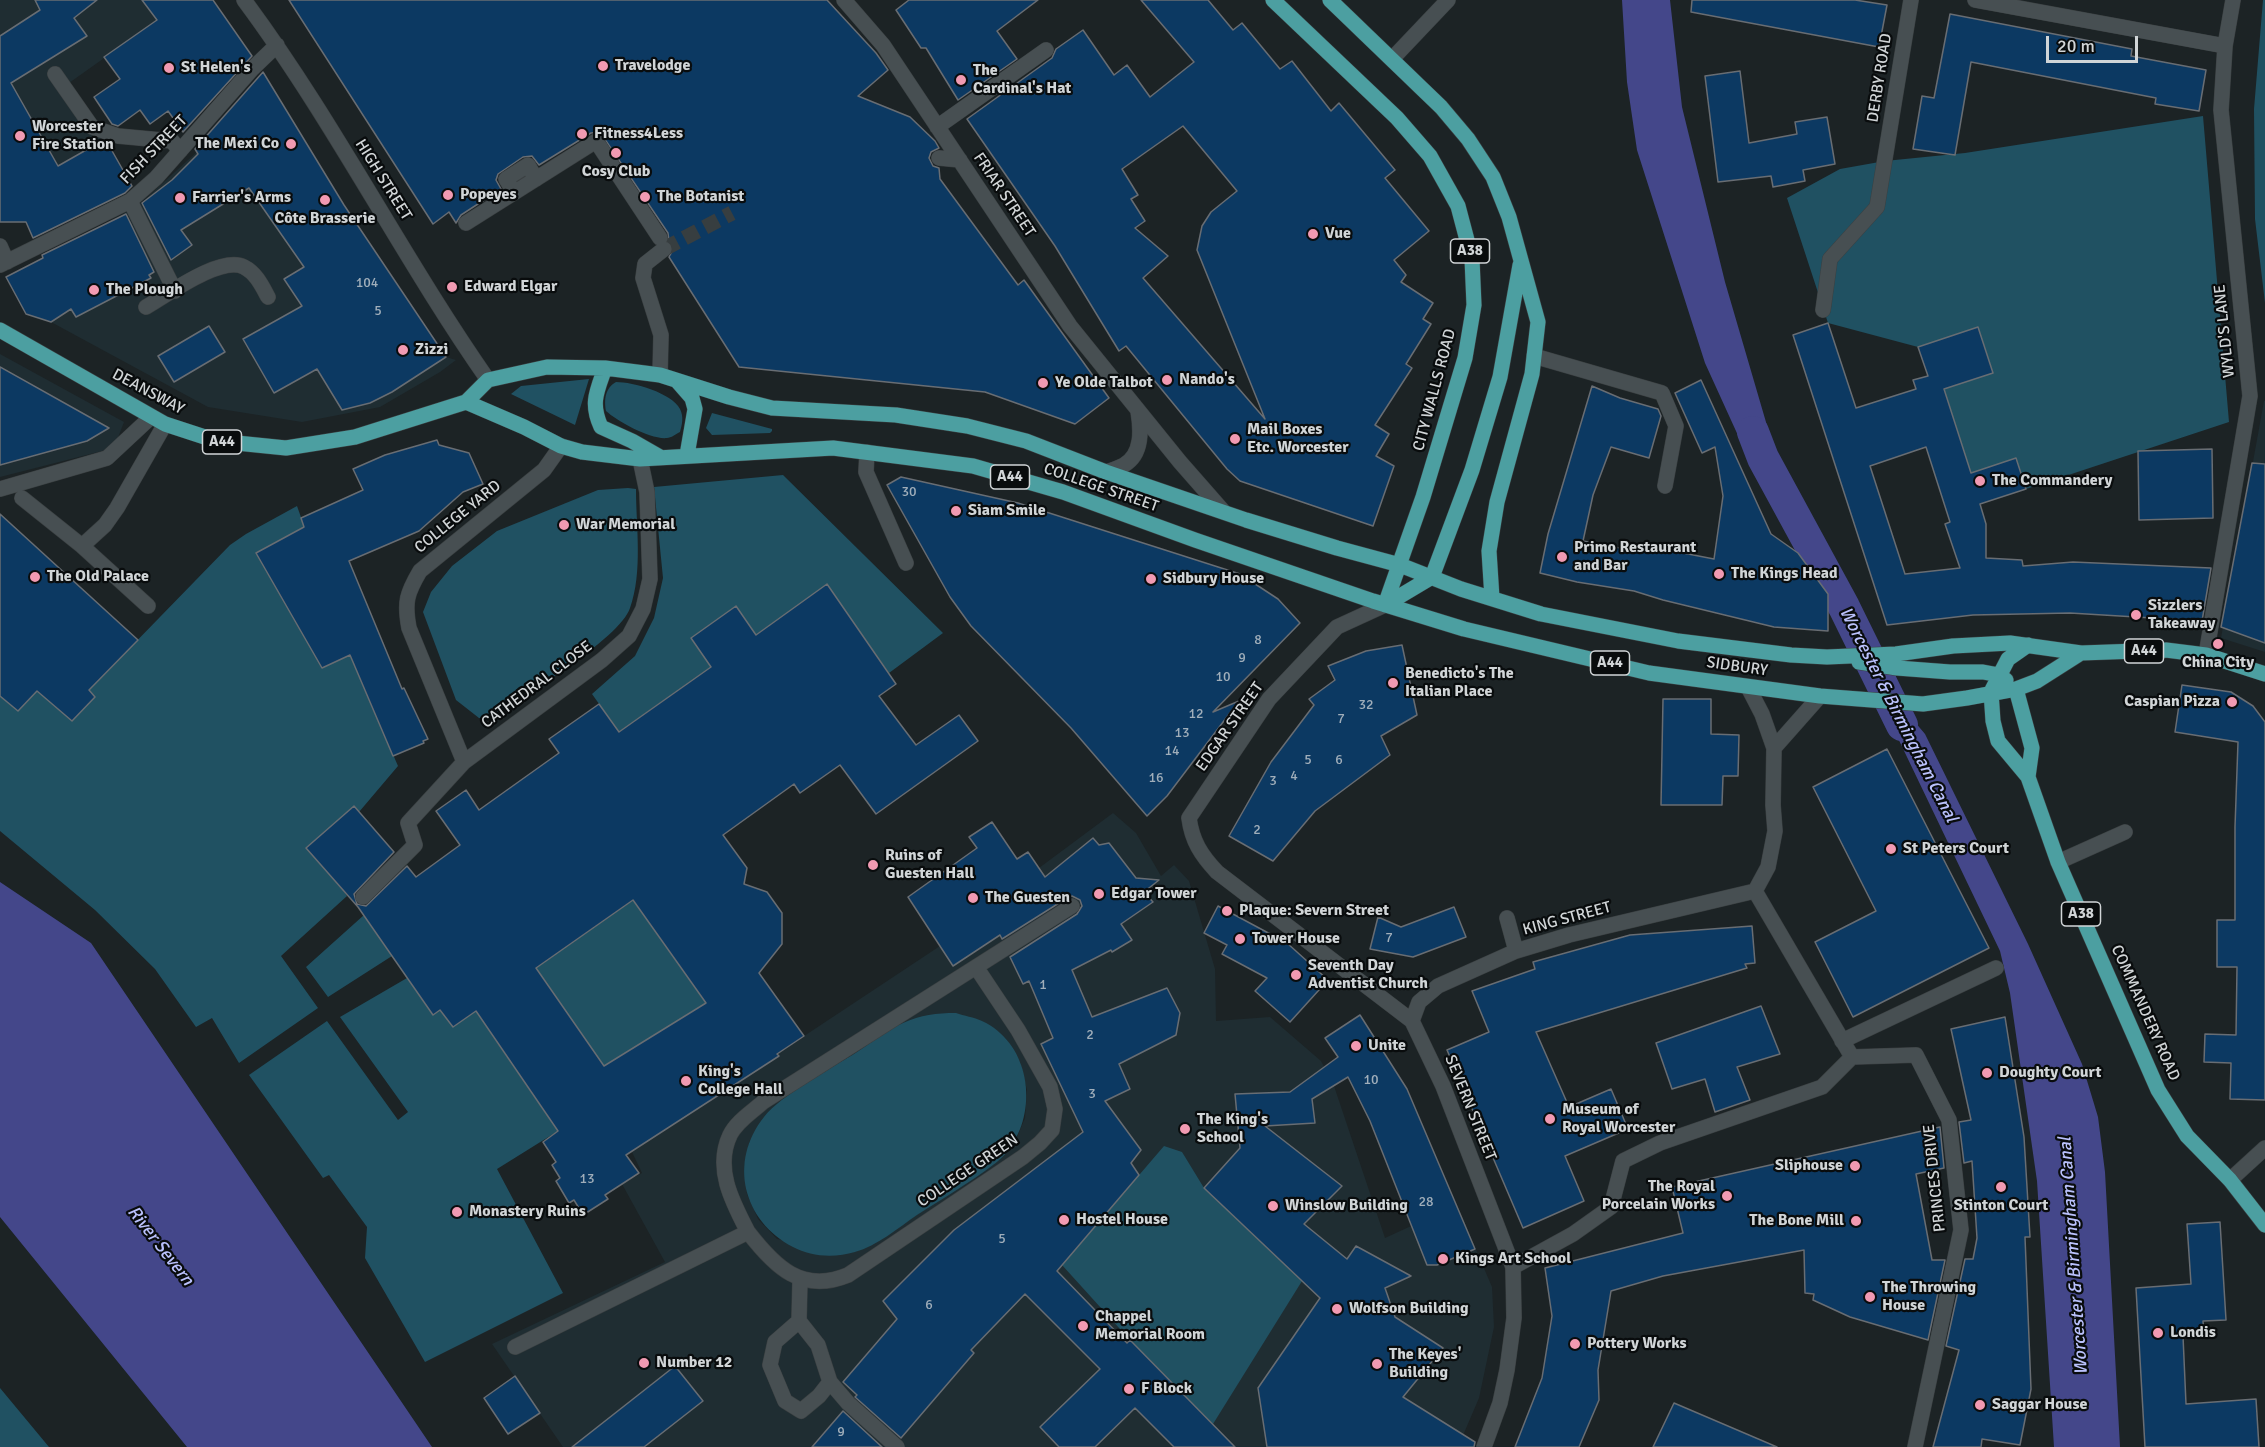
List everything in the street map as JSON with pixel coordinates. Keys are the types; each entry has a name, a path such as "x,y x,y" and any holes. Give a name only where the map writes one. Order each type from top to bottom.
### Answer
{"main road":[{"name":"CITY WALLS ROAD","path":"1274,0 1397,118 1430,156 1458,206 1472,259 1474,306 1466,358 1385,605"},
{"name":"A38","path":"1330,0 1441,107 1468,139 1493,177 1509,217 1538,322 1532,374 1497,502 1489,551 1492,598"},
{"name":"A38","path":"1432,577 1472,470 1500,377 1520,262"},
{"name":"DEANSWAY","path":"0,330 158,421 217,441 286,448 355,437 466,402"},
{"name":"A44","path":"561,446 466,402 488,380 547,367 605,368 676,379"},
{"path":"605,368 594,397 596,416 601,427 660,457"},
{"name":"COLLEGE STREET","path":"676,379 729,397 772,408 896,415 967,426 1026,441 1106,472 1223,511 1337,548 1400,565"},
{"path":"676,379 692,398 695,409 687,455"},
{"name":"COLLEGE STREET","path":"561,446 582,452 640,459 833,448 973,466 1064,492 1385,605"},
{"name":"SIDBURY","path":"1400,565 1541,614 1678,641 1791,655 1897,661"},
{"path":"1385,605 1432,577"},
{"name":"SIDBURY","path":"1385,605 1464,629 1649,673 1820,696 1923,704 2016,689 2037,681 2081,653"},
{"name":"A44","path":"1897,661 1953,646 2010,643 2081,653 2166,650 2206,655 2265,674"},
{"path":"1991,692 2008,659 2028,645"},
{"name":"A44","path":"1897,661 1947,672 1983,672 2000,675"},
{"path":"2000,675 2016,689"},
{"name":"COMMANDERY ROAD","path":"2016,689 2032,748 2028,777"},
{"name":"COMMANDERY ROAD","path":"1991,692 1993,721 1998,741 2028,777 2058,862 2158,1090 2187,1136 2230,1180"},
{"name":"A38","path":"2230,1180 2265,1225"}],"street":[{"name":"HIGH STREET","path":"244,0 278,45 419,271 449,324 488,380"},
{"name":"FRIAR STREET","path":"844,0 883,45 1070,326 1223,511"},
{"path":"1392,59 1448,0"},
{"name":"DERBY ROAD","path":"1823,310 1830,259 1877,207 1911,0"},
{"path":"1976,0 2226,46"},
{"name":"WYLD'S LANE","path":"2206,655 2250,396 2221,110 2226,46 2233,0"},
{"name":"FISH STREET","path":"4,263 130,201 156,178 252,69 278,45"},
{"path":"937,127 1046,50"},
{"path":"55,74 92,127 118,136 172,141 180,151"},
{"path":"466,223 514,192 506,179 528,165 536,179 596,141 662,244 645,264 643,278 661,335 660,375"},
{"path":"939,158 960,160"},
{"path":"130,201 175,291"},
{"path":"0,246 4,263"},
{"path":"146,307 215,268 230,264 244,267 258,279 268,297"},
{"path":"1534,356 1662,393 1676,426 1665,486"},
{"path":"1106,472 1126,465 1137,449 1141,430 1137,409"},
{"path":"0,489 107,458 158,421"},
{"path":"82,546 105,525 117,508 158,421"},
{"name":"COLLEGE YARD","path":"464,762 410,628 405,610 408,592 420,571 544,470 561,446"},
{"path":"867,452 866,472 906,563"},
{"name":"CATHEDRAL CLOSE","path":"363,897 415,845 408,823 464,762 602,660 629,636 643,609 650,579 647,492 640,459"},
{"path":"22,498 82,546 148,606"},
{"name":"EDGAR STREET","path":"1217,872 1201,854 1191,836 1189,818 1269,699 1337,627 1385,605"},
{"path":"1513,1267 1573,1234 1611,1207 1623,1161 1660,1143 1822,1087 1852,1057 1755,891 1768,867 1775,831 1774,748 1762,714 1748,687"},
{"path":"1774,748 1820,696"},
{"path":"2058,862 2125,832"},
{"name":"SEVERN STREET","path":"1217,872 1412,1022 1443,1086 1513,1267 1514,1318 1507,1370 1500,1403 1484,1447"},
{"name":"KING STREET","path":"1412,1022 1419,1002 1438,986 1516,951 1569,935 1755,891"},
{"path":"897,1447 868,1422 830,1382 818,1346 799,1321 800,1280 779,1267 748,1233 729,1195 725,1178 726,1150 730,1135 743,1119 764,1102 1072,906"},
{"path":"1508,918 1516,951"},
{"name":"COLLEGE GREEN","path":"800,1280 818,1282 848,1275 1023,1157 1052,1130 1055,1109 1050,1087 1018,1030 976,967"},
{"path":"1842,1041 1996,968"},
{"name":"PRINCES DRIVE","path":"1852,1057 1916,1055 1949,1120 1961,1230 1915,1447"},
{"path":"2230,1180 2265,1148"},
{"path":"515,1347 748,1233"},
{"path":"799,1321 775,1342 771,1354 770,1365 785,1401 801,1411 819,1396 830,1382"}],"shaded area":[{"path":"0,0 186,0 69,83 130,183 84,212 0,65"},
{"path":"2263,0 2265,0 2265,303 2255,219 2254,109"},
{"path":"264,73 344,205 446,357 456,360 380,407 302,422 208,407 51,322 26,314 6,277 95,232 142,202 210,140 237,102"},
{"path":"2203,116 2229,422 2026,489 1971,473 1944,389 1918,347 1828,323 1787,198 1840,169 1885,161 1965,153"},
{"path":"0,354 124,422 114,448 0,477"},
{"path":"589,379 575,425 511,394 521,386"},
{"path":"616,382 642,386 661,393 676,403 681,412 680,432 669,438 660,438 635,429 611,415 606,411 605,399 607,391"},
{"path":"2265,401 2265,652 2221,638"},
{"path":"712,413 772,429 772,431 770,433 712,435 706,428"},
{"path":"783,475 943,633 889,673 827,585 756,635 736,606 711,667 619,732 592,694 635,656 654,618 663,578 654,487"},
{"path":"636,489 638,565 630,608 622,621 589,651 545,683 490,718 479,718 456,700 423,612 431,592 452,566 497,531 598,490"},
{"path":"297,506 350,655 398,766 359,812 354,807 343,890 347,896 281,956 318,1008 239,1063 212,1018 196,1027 155,969 95,910 0,831 0,696 18,711 37,691 89,690 230,545"},
{"name":"The King's School","path":"1113,813 1136,833 1161,876 1174,865 1189,881 1215,969 1216,1021 1270,1017 1321,1061 1334,1086 1385,1238 1457,1205 1492,1287 1494,1327 1479,1398 1458,1447 563,1447 492,1344 665,1262 622,1184 642,1173 632,1152 778,1057 777,1054 940,946 954,966 1026,918 1047,880 1039,868","holes":["982,1021 1005,1038 1020,1062 1027,1090 1025,1118 1014,1144 994,1164 880,1239 855,1252 777,1239 758,1219 747,1194 744,1167 750,1140"]},
{"path":"633,900 706,1003 604,1066 536,968"},
{"path":"364,915 392,956 328,997 306,967"},
{"path":"407,978 440,1010 453,1027 511,985 492,1035 558,1131 497,1169 563,1293 425,1362 365,1258 367,1227 329,1175 323,1178 249,1075 327,1021 398,1120 408,1112 340,1017"},
{"path":"956,1013 979,1020 997,1031 1009,1043 1024,1074 1025,1109 1021,1126 1007,1151 996,1163 975,1178 887,1236 863,1249 839,1255 815,1255 793,1247 776,1236 762,1222 752,1206 746,1189 744,1171 746,1153 753,1134 764,1117 794,1091 897,1026 922,1016"},
{"path":"1164,1146 1182,1152 1204,1188 1302,1281 1213,1424 1130,1340 1062,1265"},
{"path":"0,1388 49,1447 0,1447"}],"water":[{"path":"1622,0 1670,0 1682,107 1725,282 1780,470 1756,475 1705,363 1637,150 1627,82"},
{"path":"1882,683 1925,734 2028,944 2082,1064 2098,1117 2105,1172 2120,1447 2054,1447 2037,1181 2010,993 2000,951 1895,732"},
{"name":"River Severn","path":"0,882 91,943 432,1447 187,1447 0,1217"}],"building":[{"path":"35,0 97,0 74,18 87,36 11,83 58,166 102,141 107,142 132,186 125,193 33,238 26,222 0,222 0,36 40,10"},
{"name":"St Helen's","path":"142,0 213,0 252,56 183,132 168,111 150,124 140,110 118,126 112,124 94,97 120,79 104,57 157,20"},
{"path":"289,0 827,0 876,53 888,70 858,96 910,117 935,141 939,148 931,152 929,158 933,166 939,168 940,179 1018,285 1024,280 1109,398 1075,424 985,392 739,367 669,257 674,248 669,241 668,233 600,132 591,133 539,165 532,156 523,157 498,174 496,180 501,189 461,215 456,223 449,212 433,224"},
{"path":"909,0 1038,0 997,31 1017,59 958,100 926,48 921,48 896,10"},
{"path":"1141,0 1208,0 1233,30 1242,23 1280,69 1292,61 1331,111 1339,103 1395,170 1385,178 1429,231 1394,260 1406,275 1401,282 1433,303 1423,319 1431,324 1406,364 1412,368 1375,425 1389,434 1376,456 1394,466 1373,526 1240,481 1227,469 1126,346 1119,351 1055,246 967,119 1052,58 1056,49 1083,30 1114,75 1127,65 1150,97 1194,62","holes":["1183,126 1237,191 1211,212 1202,226 1197,250 1265,419 1143,278 1168,256 1135,228 1145,221 1131,199 1138,195 1122,169"]},
{"path":"1692,0 1855,0 1887,5 1879,47 1691,12"},
{"path":"1950,14 2132,49 2131,56 2206,70 2199,111 2155,104 2156,98 1971,62 1955,155 1913,149 1922,96 1934,98"},
{"path":"1740,71 1749,143 1797,134 1795,122 1827,117 1835,164 1803,170 1805,181 1773,187 1771,176 1718,182 1705,76"},
{"path":"263,72 344,205 446,357 392,392 370,403 342,410 317,369 274,393 243,339 302,306 284,279 304,267 249,188 181,230 192,245 171,260 142,203 172,180 198,154 195,149"},
{"path":"126,214 154,272 149,275 151,278 76,317 71,309 51,322 26,314 6,277 43,258 42,255"},
{"path":"1828,323 1856,408 1916,389 1913,380 1928,376 1918,347 1978,327 1993,373 1944,389 1971,473 2016,458 2026,489 1980,504 1986,524 1986,558 2022,560 2023,566 2073,562 2211,568 2202,621 2070,613 1973,615 1887,625 1793,335","holes":["1926,447 1950,522 1945,524 1960,568 1905,574 1870,466"]},
{"path":"209,326 225,352 174,382 158,356"},
{"path":"0,367 109,428 87,441 0,465"},
{"path":"1701,380 1771,534 1798,553 1828,594 1828,631 1774,627 1634,591 1577,582 1540,573 1548,534 1592,386 1620,398 1658,409 1661,416 1649,458 1611,447 1593,495 1583,541 1641,552 1642,545 1714,559 1723,496 1715,447 1702,453 1675,393"},
{"path":"437,440 439,445 469,453 483,484 463,492 419,531 349,561 402,689 404,688 428,739 423,741 424,743 393,756 350,655 322,668 256,553 304,527 301,518 363,490 353,469 385,455"},
{"path":"2212,449 2213,518 2139,520 2138,451"},
{"path":"2252,463 2265,464 2265,643 2221,627"},
{"path":"901,477 1018,503 1240,574 1278,599 1300,623 1213,712 1239,701 1167,796 1147,816 1071,728 971,626 950,597 887,485"},
{"name":"The Old Palace","path":"0,514 138,640 89,690 95,697 72,721 37,691 18,711 0,696"},
{"path":"827,584 896,684 879,696 916,745 959,715 978,741 876,814 840,765 800,793 794,784 723,835 747,868 744,884 767,892 782,913 782,944 759,973 804,1036 777,1054 779,1056 626,1155 639,1173 605,1195 608,1199 583,1215 574,1200 569,1203 556,1181 560,1178 552,1165 556,1162 543,1142 558,1131 476,1011 453,1027 440,1010 433,1015 358,907 306,848 354,806 394,852 354,894 357,904 366,906 407,866 416,877 460,845 436,811 466,790 479,810 559,753 549,739 599,704 619,732 711,667 691,638 736,606 756,635","holes":["633,900 706,1003 604,1066 536,968"]},
{"path":"1402,645 1417,715 1381,736 1390,755 1315,811 1273,861 1229,836 1271,762 1314,705 1309,699 1335,680 1328,666 1366,651"},
{"path":"2182,685 2231,692 2253,706 2265,722 2265,1100 2230,1099 2231,1063 2204,1062 2205,1034 2236,1035 2237,967 2217,967 2217,920 2235,920 2238,742 2175,732"},
{"path":"1663,699 1711,699 1711,734 1739,735 1738,776 1723,776 1722,805 1661,805"},
{"name":"St Peters Court","path":"1887,749 1989,948 1853,1017 1815,942 1876,911 1813,787"},
{"path":"992,822 1017,859 1028,852 1045,877 1093,838 1099,845 1109,843 1136,878 1159,880 1144,892 1153,902 1121,924 1132,940 1072,970 1092,1017 1167,988 1180,1013 1176,1035 1119,1064 1130,1089 1105,1101 1141,1150 1131,1163 1139,1175 1057,1271 1127,1343 1130,1340 1235,1447 1174,1447 1135,1408 1095,1447 1059,1447 1040,1427 1100,1369 1025,1294 971,1350 974,1353 901,1438 855,1397 857,1395 843,1382 897,1319 883,1301 954,1230 1083,1132 1041,1044 1053,1038 1029,981 1023,984 1010,957 1077,914 1082,906 1080,900 1072,896 1067,898 1002,939 1000,935 953,966 908,897 977,848 969,837"},
{"path":"1218,906 1287,943 1328,980 1290,1022 1255,991 1267,978 1222,954 1227,945 1204,933"},
{"path":"1454,907 1466,937 1413,957 1370,949 1378,917 1401,927"},
{"path":"1752,926 1755,963 1745,964 1747,968 1536,1032 1569,1107 1611,1089 1628,1129 1565,1156 1584,1201 1523,1228 1447,1050 1489,1032 1472,991 1535,969 1533,962 1630,935"},
{"path":"1761,1006 1780,1054 1737,1067 1750,1100 1715,1112 1705,1079 1672,1089 1656,1043"},
{"path":"1360,1015 1407,1089 1475,1249 1437,1265 1427,1265 1370,1121 1348,1077 1312,1099 1315,1123 1265,1126 1342,1186 1304,1224 1347,1259 1356,1246 1411,1276 1385,1288 1395,1317 1443,1348 1403,1397 1475,1442 1474,1447 1267,1447 1258,1388 1320,1298 1204,1188 1240,1148 1235,1094 1290,1092 1338,1057 1325,1038"},
{"path":"2005,1017 2024,1137 2030,1237 2025,1237 2031,1389 2020,1445 1982,1439 1981,1447 1933,1447 1959,1350 1946,1346 1965,1259 1973,1259 1977,1238 1972,1161 1964,1163 1959,1122 1971,1120 1951,1029"},
{"path":"1940,1127 1944,1168 1916,1174 1932,1260 1945,1260 1928,1340 1850,1317 1813,1300 1814,1294 1805,1293 1804,1250 1663,1276 1611,1291 1598,1370 1599,1400 1579,1447 1515,1447 1542,1378 1552,1316 1545,1268 1683,1233 1672,1187"},
{"path":"2220,1222 2226,1320 2203,1321 2204,1335 2183,1336 2186,1404 2256,1399 2259,1447 2145,1447 2136,1288 2191,1284 2187,1224"},
{"path":"675,1366 703,1401 644,1447 572,1447"},
{"path":"515,1376 540,1413 508,1434 484,1398"},
{"path":"1674,1403 1777,1447 1653,1447"},
{"path":"843,1411 882,1447 812,1447"}],"waterway":[{"name":"Worcester & Birmingham Canal","path":"1753,432 1763,458 1844,607 1902,725"}],"tunnel":[{"path":"664,249 732,213"}],"place":[{"name":"Travelodge","path":"603,66"},
{"name":"St Helen's","path":"169,68"},
{"name":"The Cardinal's Hat","path":"961,80"},
{"name":"Fitness4Less","path":"582,134"},
{"name":"Worcester Fire Station","path":"20,136"},
{"name":"The Mexi Co","path":"291,144"},
{"name":"Cosy Club","path":"616,153"},
{"name":"Popeyes","path":"448,195"},
{"name":"The Botanist","path":"645,197"},
{"name":"Farrier's Arms","path":"180,198"},
{"name":"Côte Brasserie","path":"325,200"},
{"name":"Vue","path":"1313,234"},
{"name":"Edward Elgar","path":"452,287"},
{"name":"The Plough","path":"94,290"},
{"name":"Zizzi","path":"403,350"},
{"name":"Nando's","path":"1167,380"},
{"name":"Ye Olde Talbot","path":"1043,383"},
{"name":"Mail Boxes Etc. Worcester","path":"1235,439"},
{"name":"The Commandery","path":"1980,481"},
{"name":"Siam Smile","path":"956,511"},
{"name":"War Memorial","path":"564,525"},
{"name":"Primo Restaurant and Bar","path":"1562,557"},
{"name":"The Kings Head","path":"1719,574"},
{"name":"The Old Palace","path":"35,577"},
{"name":"Sidbury House","path":"1151,579"},
{"name":"Sizzlers Takeaway","path":"2136,615"},
{"name":"China City","path":"2218,644"},
{"name":"Benedicto's The Italian Place","path":"1393,683"},
{"name":"Caspian Pizza","path":"2232,702"},
{"name":"St Peters Court","path":"1891,849"},
{"name":"Ruins of Guesten Hall","path":"873,865"},
{"name":"Edgar Tower","path":"1099,894"},
{"name":"The Guesten","path":"973,898"},
{"name":"Plaque: Severn Street","path":"1227,911"},
{"name":"Tower House","path":"1240,939"},
{"name":"Seventh Day Adventist Church","path":"1296,975"},
{"name":"Unite","path":"1356,1046"},
{"name":"Doughty Court","path":"1987,1073"},
{"name":"King's College Hall","path":"686,1081"},
{"name":"Museum of Royal Worcester","path":"1550,1119"},
{"name":"The King's School","path":"1185,1129"},
{"name":"Sliphouse","path":"1855,1166"},
{"name":"Stinton Court","path":"2001,1187"},
{"name":"The Royal Porcelain Works","path":"1727,1196"},
{"name":"Winslow Building","path":"1273,1206"},
{"name":"Monastery Ruins","path":"457,1212"},
{"name":"Hostel House","path":"1064,1220"},
{"name":"The Bone Mill","path":"1856,1221"},
{"name":"Kings Art School","path":"1443,1259"},
{"name":"The Throwing House","path":"1870,1297"},
{"name":"Wolfson Building","path":"1337,1309"},
{"name":"Chappel Memorial Room","path":"1083,1326"},
{"name":"Londis","path":"2158,1333"},
{"name":"Pottery Works","path":"1575,1344"},
{"name":"Number 12","path":"644,1363"},
{"name":"The Keyes' Building","path":"1377,1364"},
{"name":"F Block","path":"1129,1389"},
{"name":"Saggar House","path":"1980,1405"}]}
